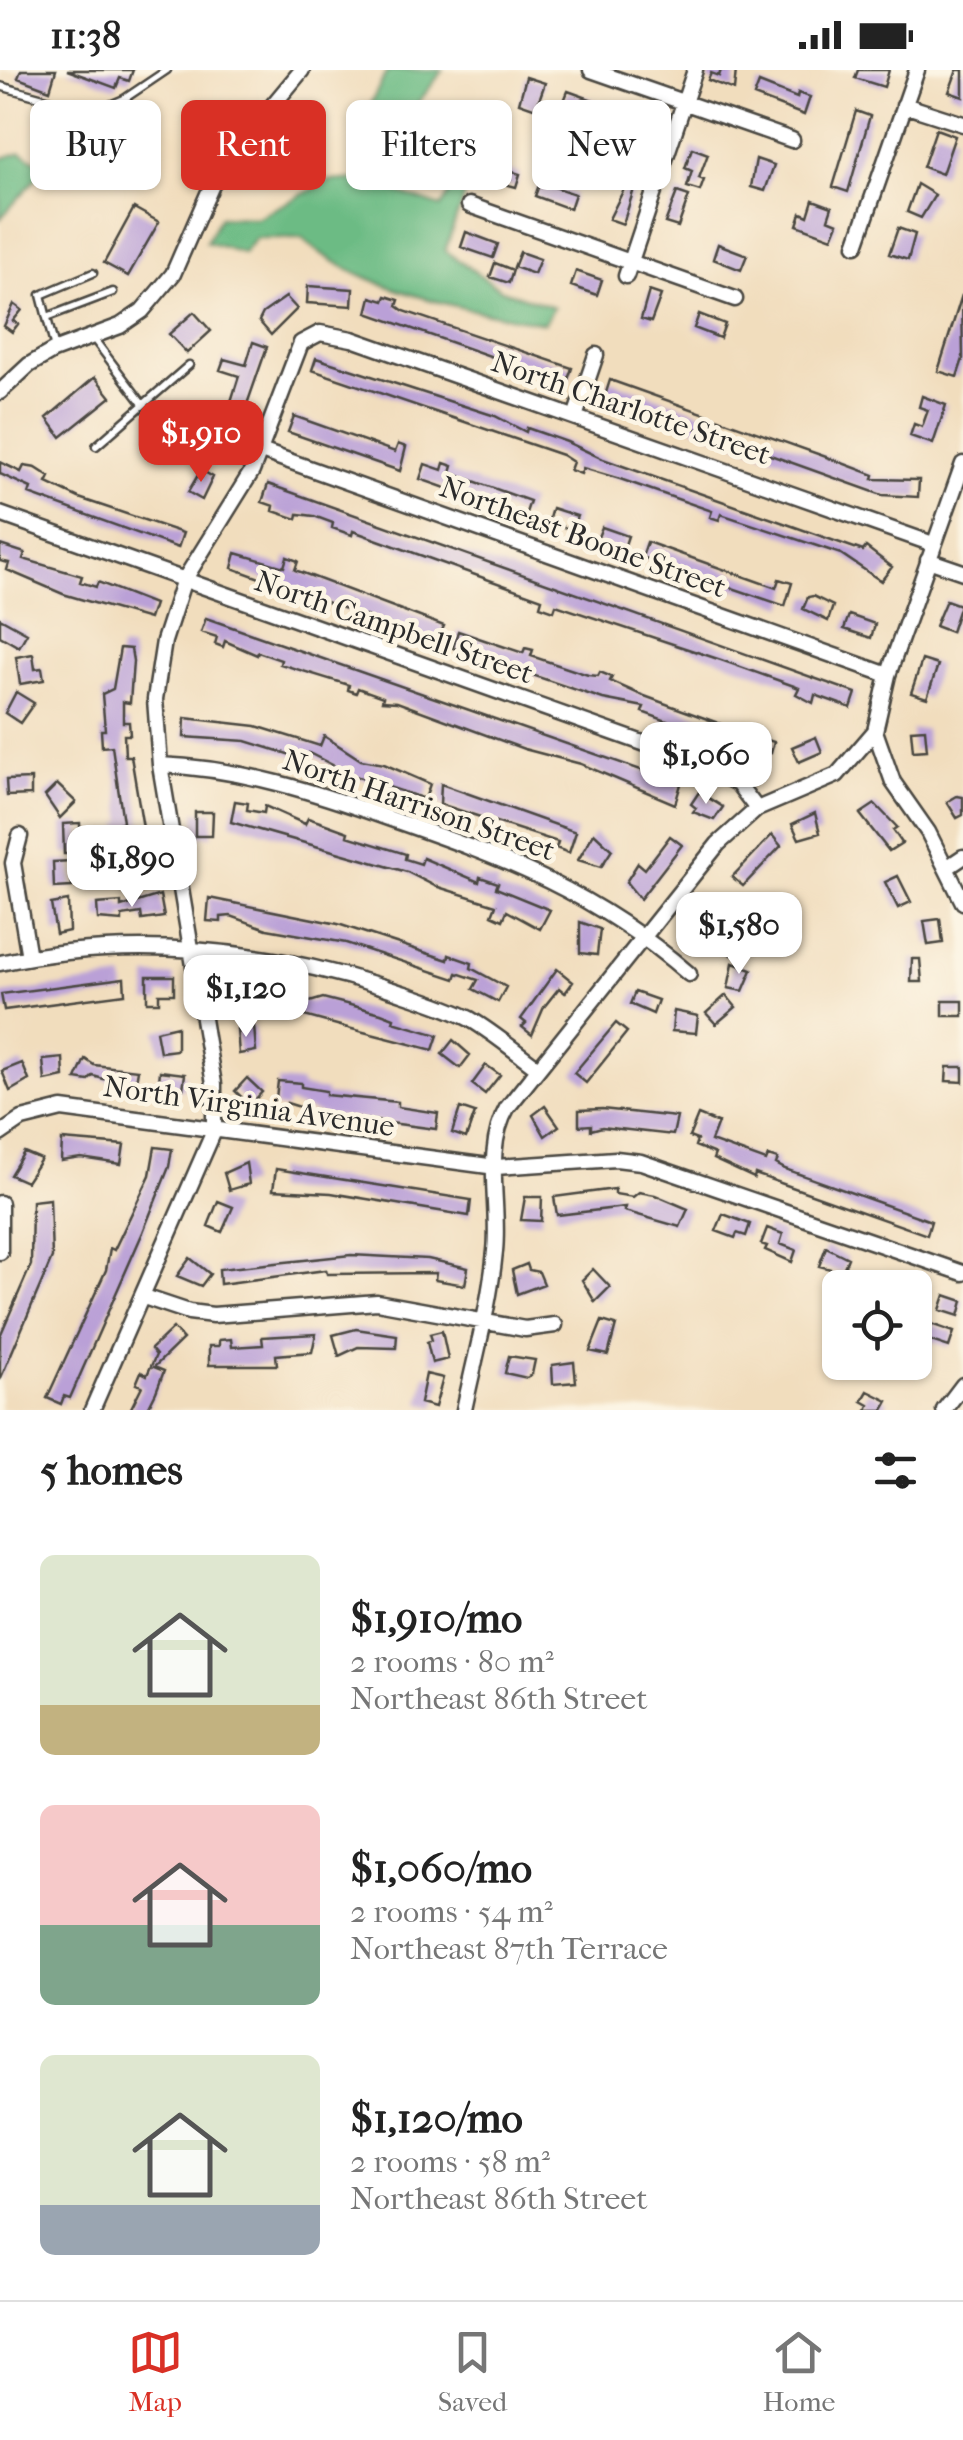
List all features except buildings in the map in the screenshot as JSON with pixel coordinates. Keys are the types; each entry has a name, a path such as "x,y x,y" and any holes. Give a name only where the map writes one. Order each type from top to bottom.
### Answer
{"street":[{"path":"0,392 29,366 56,350 142,312 173,274 218,170 302,70"},
{"path":"591,70 792,140"},
{"path":"628,270 695,70"},
{"path":"856,245 916,70"},
{"path":"904,105 963,124"},
{"path":"468,205 628,270 735,299"},
{"name":"North Charlotte Street","path":"260,451 294,354 309,338 320,333 342,336 934,544"},
{"path":"575,417 596,355"},
{"path":"92,1410 214,1131 214,1084 155,727 159,670 183,582 260,451"},
{"name":"Northeast Boone Street","path":"260,451 888,675"},
{"path":"464,1410 496,1246 498,1126 538,1068 718,844 757,809 826,782 848,766 875,731 888,675 963,464"},
{"name":"North Campbell Street","path":"0,514 699,764 738,784 757,809"},
{"path":"928,560 963,572"},
{"path":"875,731 894,782 948,868 963,902"},
{"name":"North Harrison Street","path":"160,765 220,770 286,784 466,845 562,884 646,936 688,974"},
{"path":"20,836 13,863 29,957"},
{"path":"948,868 963,857"},
{"path":"0,964 29,957 148,948 282,960 429,1002 487,1030 538,1068"},
{"name":"North Virginia Avenue","path":"0,1134 22,1120 62,1110 496,1167 616,1159 642,1162 963,1273"},
{"path":"0,1203 0,1252"},
{"path":"144,1297 188,1312 212,1314 361,1302 525,1330 554,1325"},
{"path":"944,1410 963,1384"}],"lane":[{"path":"0,86 94,112 124,99 167,70"},
{"path":"56,350 40,295 92,273"},
{"path":"46,318 112,292"},
{"path":"92,337 143,404"},
{"path":"96,446 189,364"}],"green space":[{"path":"388,70 443,70 420,100 372,100"},
{"path":"21,152 30,157 30,185 0,219 0,159"},
{"path":"346,180 346,190 392,190 441,207 451,190 465,190 445,251 502,290 554,307 544,323 449,305 383,285 325,256 302,238 256,238 243,253 206,242 220,217 256,218 311,190 326,190 329,181"}]}
